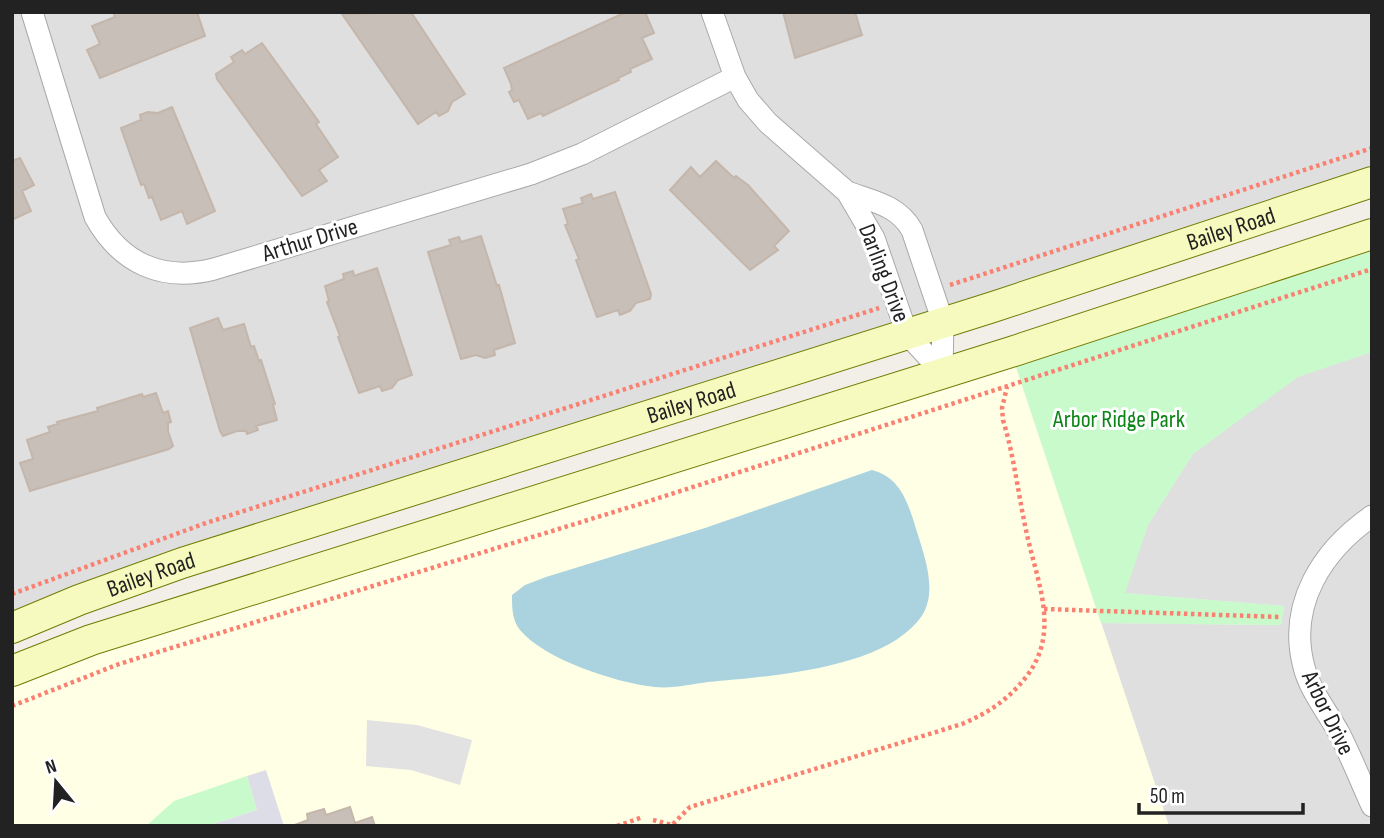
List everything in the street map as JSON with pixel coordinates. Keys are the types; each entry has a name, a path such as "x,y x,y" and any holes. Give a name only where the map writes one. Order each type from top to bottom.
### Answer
{"main road":[{"name":"Bailey Road","path":"12,628 79,600 182,563 907,334 1372,182"},
{"name":"Bailey Road","path":"12,671 91,640 1372,234"}],"street":[{"name":"Arthur Drive","path":"32,12 95,218 108,238 135,262 175,274 214,269 544,169 582,154 735,77"},
{"name":"Darling Drive","path":"712,12 735,77 748,100 768,123 847,192 874,238 907,334 942,372"},
{"name":"Darling Drive","path":"847,192 889,207 906,219 943,322 942,372"},
{"name":"Arbor Drive","path":"1372,516 1334,546 1323,563 1304,605 1300,646 1312,688 1339,733 1372,806"}],"path":[{"path":"933,291 1372,148"},
{"path":"12,706 119,664 640,504 1372,269"},
{"path":"12,594 206,523 897,302"},
{"path":"653,820 672,825 690,807 962,724 998,706 1035,666 1043,649 1045,609 1003,419 1002,408 1008,386"},
{"path":"1045,609 1268,616"},
{"path":"617,826 643,817"}],"shaded area":[{"path":"12,12 1372,12 1372,182 12,628"},
{"path":"1011,352 1169,826 12,826 12,671"},
{"path":"1372,352 1372,826 1169,826 1101,623 1281,625 1284,606 1124,593 1148,525 1193,454 1298,376"},
{"path":"367,720 417,725 472,740 460,785 411,770 366,766"},
{"path":"266,770 284,826 207,826 257,810 247,776"}],"green space":[{"name":"Arbor Ridge Park","path":"1372,251 1372,352 1298,377 1193,454 1148,525 1125,593 1284,606 1281,625 1101,623 1016,367"},
{"path":"247,776 257,810 207,826 146,826 174,801"}],"water":[{"path":"872,470 891,480 908,504 929,579 928,601 918,621 900,637 876,650 820,668 675,687 655,687 621,681 564,660 531,641 515,622 512,595 525,585 705,528"}],"building":[{"path":"113,12 197,12 205,36 100,78 87,50 100,44 92,26 115,17"},
{"path":"411,12 465,94 452,102 448,111 439,116 436,112 418,124 342,14"},
{"path":"626,12 645,12 654,33 642,38 652,59 630,69 631,72 618,78 619,80 543,116 541,113 528,119 519,100 514,102 509,92 512,90 511,84 504,68"},
{"path":"783,12 855,12 862,35 795,58"},
{"path":"262,43 319,122 316,124 338,157 319,170 327,181 302,196 217,79 216,74 234,62 231,57 242,50 245,54"},
{"path":"172,107 215,211 187,224 182,211 161,220 152,197 149,198 144,184 141,185 121,128 141,120 140,115 158,113"},
{"path":"20,158 34,185 22,191 31,211 12,220 12,161"},
{"path":"716,161 734,178 736,176 748,185 789,231 774,246 778,250 750,270 670,190 691,167 700,177"},
{"path":"615,192 651,294 650,299 636,303 630,311 620,315 618,310 597,317 576,260 579,259 565,225 568,224 563,209 583,203 581,198 591,194 593,199"},
{"path":"481,236 497,286 499,285 515,343 494,350 495,355 485,358 476,355 461,359 428,252 451,245 449,240 459,237 461,242"},
{"path":"377,268 412,375 398,380 392,388 382,391 380,386 359,393 338,337 340,336 327,302 329,301 325,286 344,279 343,274 353,271 354,276"},
{"path":"218,318 223,330 244,324 251,347 254,346 259,361 261,360 275,404 273,405 277,420 256,426 258,430 247,434 246,431 237,431 223,436 220,431 190,328"},
{"path":"156,393 163,413 168,411 171,422 168,423 168,431 173,446 30,491 20,463 33,459 27,440 50,432 48,427 58,424 57,422 98,411 97,408 142,394 143,397"},
{"path":"350,807 355,823 372,817 375,826 292,826 308,820 307,814 324,809 326,815"}]}
